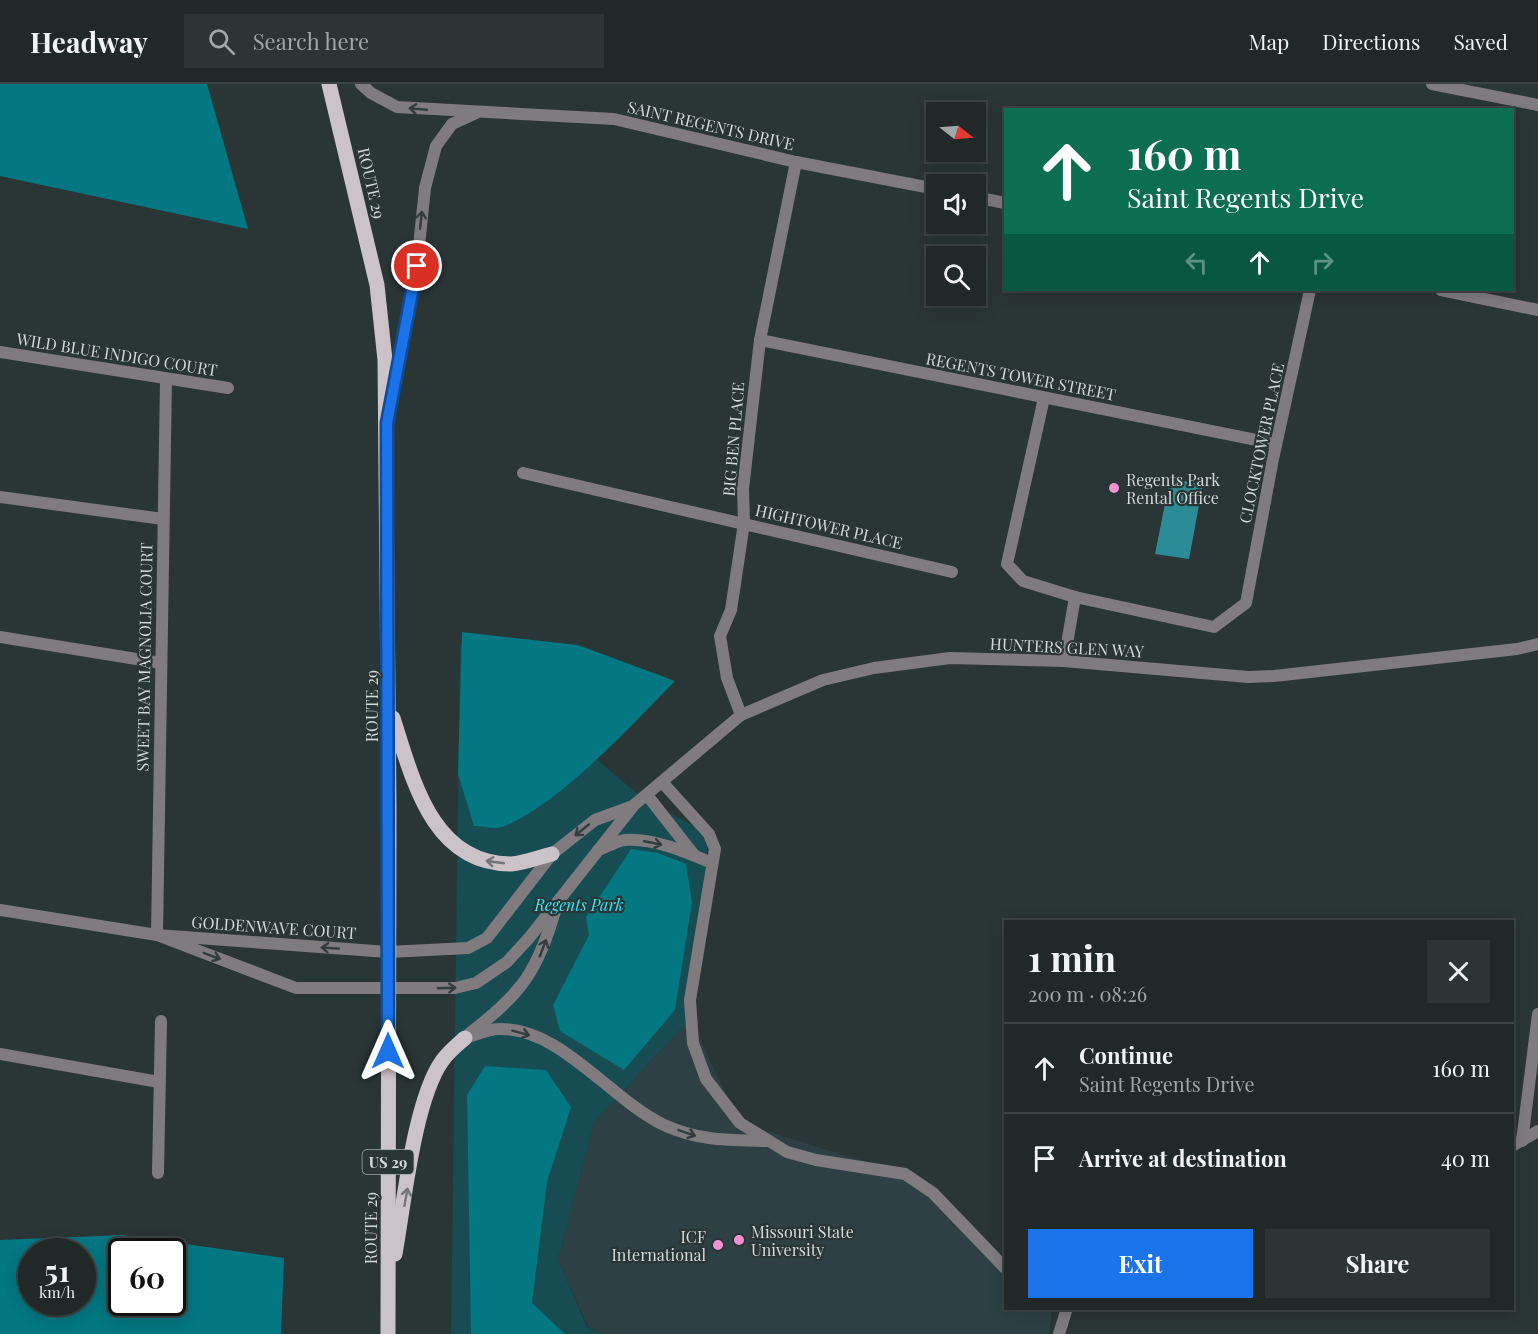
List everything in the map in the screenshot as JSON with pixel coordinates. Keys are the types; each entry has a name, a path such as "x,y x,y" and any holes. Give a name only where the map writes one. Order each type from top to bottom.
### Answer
{"main road":[{"name":"ROUTE 29","path":"329,84 377,285 385,360 389,705 388,1334"},
{"path":"389,705 414,784 434,824 451,843 471,856 492,862 514,864 552,854"},
{"path":"388,1296 418,1126 429,1086 442,1061 465,1038"}],"street":[{"name":"SAINT REGENTS DRIVE","path":"361,84 371,93 397,107 614,119 796,162 926,187"},
{"path":"1432,84 1538,105"},
{"path":"387,423 417,266 424,188 436,146 452,124 477,112"},
{"name":"BIG BEN PLACE","path":"741,715 727,678 720,636 731,610 744,523 743,489 760,340 796,162"},
{"path":"986,199 1004,203"},
{"name":"CLOCKTOWER PLACE","path":"1075,597 1214,627 1246,603 1276,444 1310,291"},
{"path":"1446,291 1538,310"},
{"name":"REGENTS TOWER STREET","path":"760,340 1276,444"},
{"name":"WILD BLUE INDIGO COURT","path":"0,352 228,388"},
{"name":"SWEET BAY MAGNOLIA COURT","path":"157,936 166,380"},
{"path":"1044,398 1007,564 1023,581 1075,597 1064,661"},
{"name":"HIGHTOWER PLACE","path":"524,473 952,572"},
{"path":"0,497 163,519"},
{"path":"0,637 161,663"},
{"name":"HUNTERS GLEN WAY","path":"388,989 455,988 476,983 507,962 634,805 741,715 823,680 874,668 950,658 1064,661 1248,677 1274,676 1517,649 1538,644"},
{"path":"662,782 710,834 715,849 692,979 690,1018 693,1042 706,1079 720,1099 740,1123 787,1152 816,1160 905,1174 933,1193 1004,1267"},
{"path":"647,795 694,855"},
{"name":"HUNTERS GLEN WAY","path":"388,952 468,948 487,938 552,854 595,820 634,805"},
{"path":"597,850 623,840 641,841 694,855 712,863"},
{"name":"HUNTERS GLEN WAY","path":"465,1038 519,992 536,966 558,900"},
{"name":"GOLDENWAVE COURT","path":"0,910 157,936 388,952"},
{"name":"GOLDENWAVE COURT","path":"157,936 296,988 388,989"},
{"path":"1517,1144 1538,1014"},
{"path":"158,1173 161,1021"},
{"path":"465,1038 499,1029 520,1031 558,1049 661,1124 709,1140 766,1141"},
{"path":"0,1054 159,1082"},
{"path":"1517,1144 1538,1131"},
{"path":"1059,1334 1066,1310"}],"shaded area":[{"path":"0,84 207,84 248,229 0,176"},
{"path":"1170,479 1203,484 1189,559 1155,554"},
{"path":"462,632 578,645 675,681 593,763 547,802 524,817 499,828 474,826 458,774"},
{"path":"631,849 658,853 686,864 692,902 675,1010 624,1070 560,1031 553,1005 589,935 586,917"},
{"path":"690,1019 740,1123 905,1174 1004,1258 1004,1310 1052,1310 1049,1334 602,1334 588,1327 558,1259 594,1122"},
{"path":"485,1066 546,1070 571,1107 547,1182 532,1303 565,1334 471,1334 467,1095"},
{"path":"123,1235 144,1238 108,1238 108,1316 186,1316 186,1244 284,1258 281,1334 0,1334 0,1240 18,1239 18,1316 96,1316 96,1238 49,1238"}],"green space":[{"name":"Regents Park","path":"460,644 646,801 709,834 690,1019 594,1122 558,1259 587,1327 602,1334 451,1334"}],"place":[{"name":"Regents Park Rental Office","path":"1114,488"},
{"name":"Missouri State University","path":"739,1240"},
{"name":"ICF International","path":"718,1245"}],"route":[{"path":"388,1051 387,423 417,266"}]}
